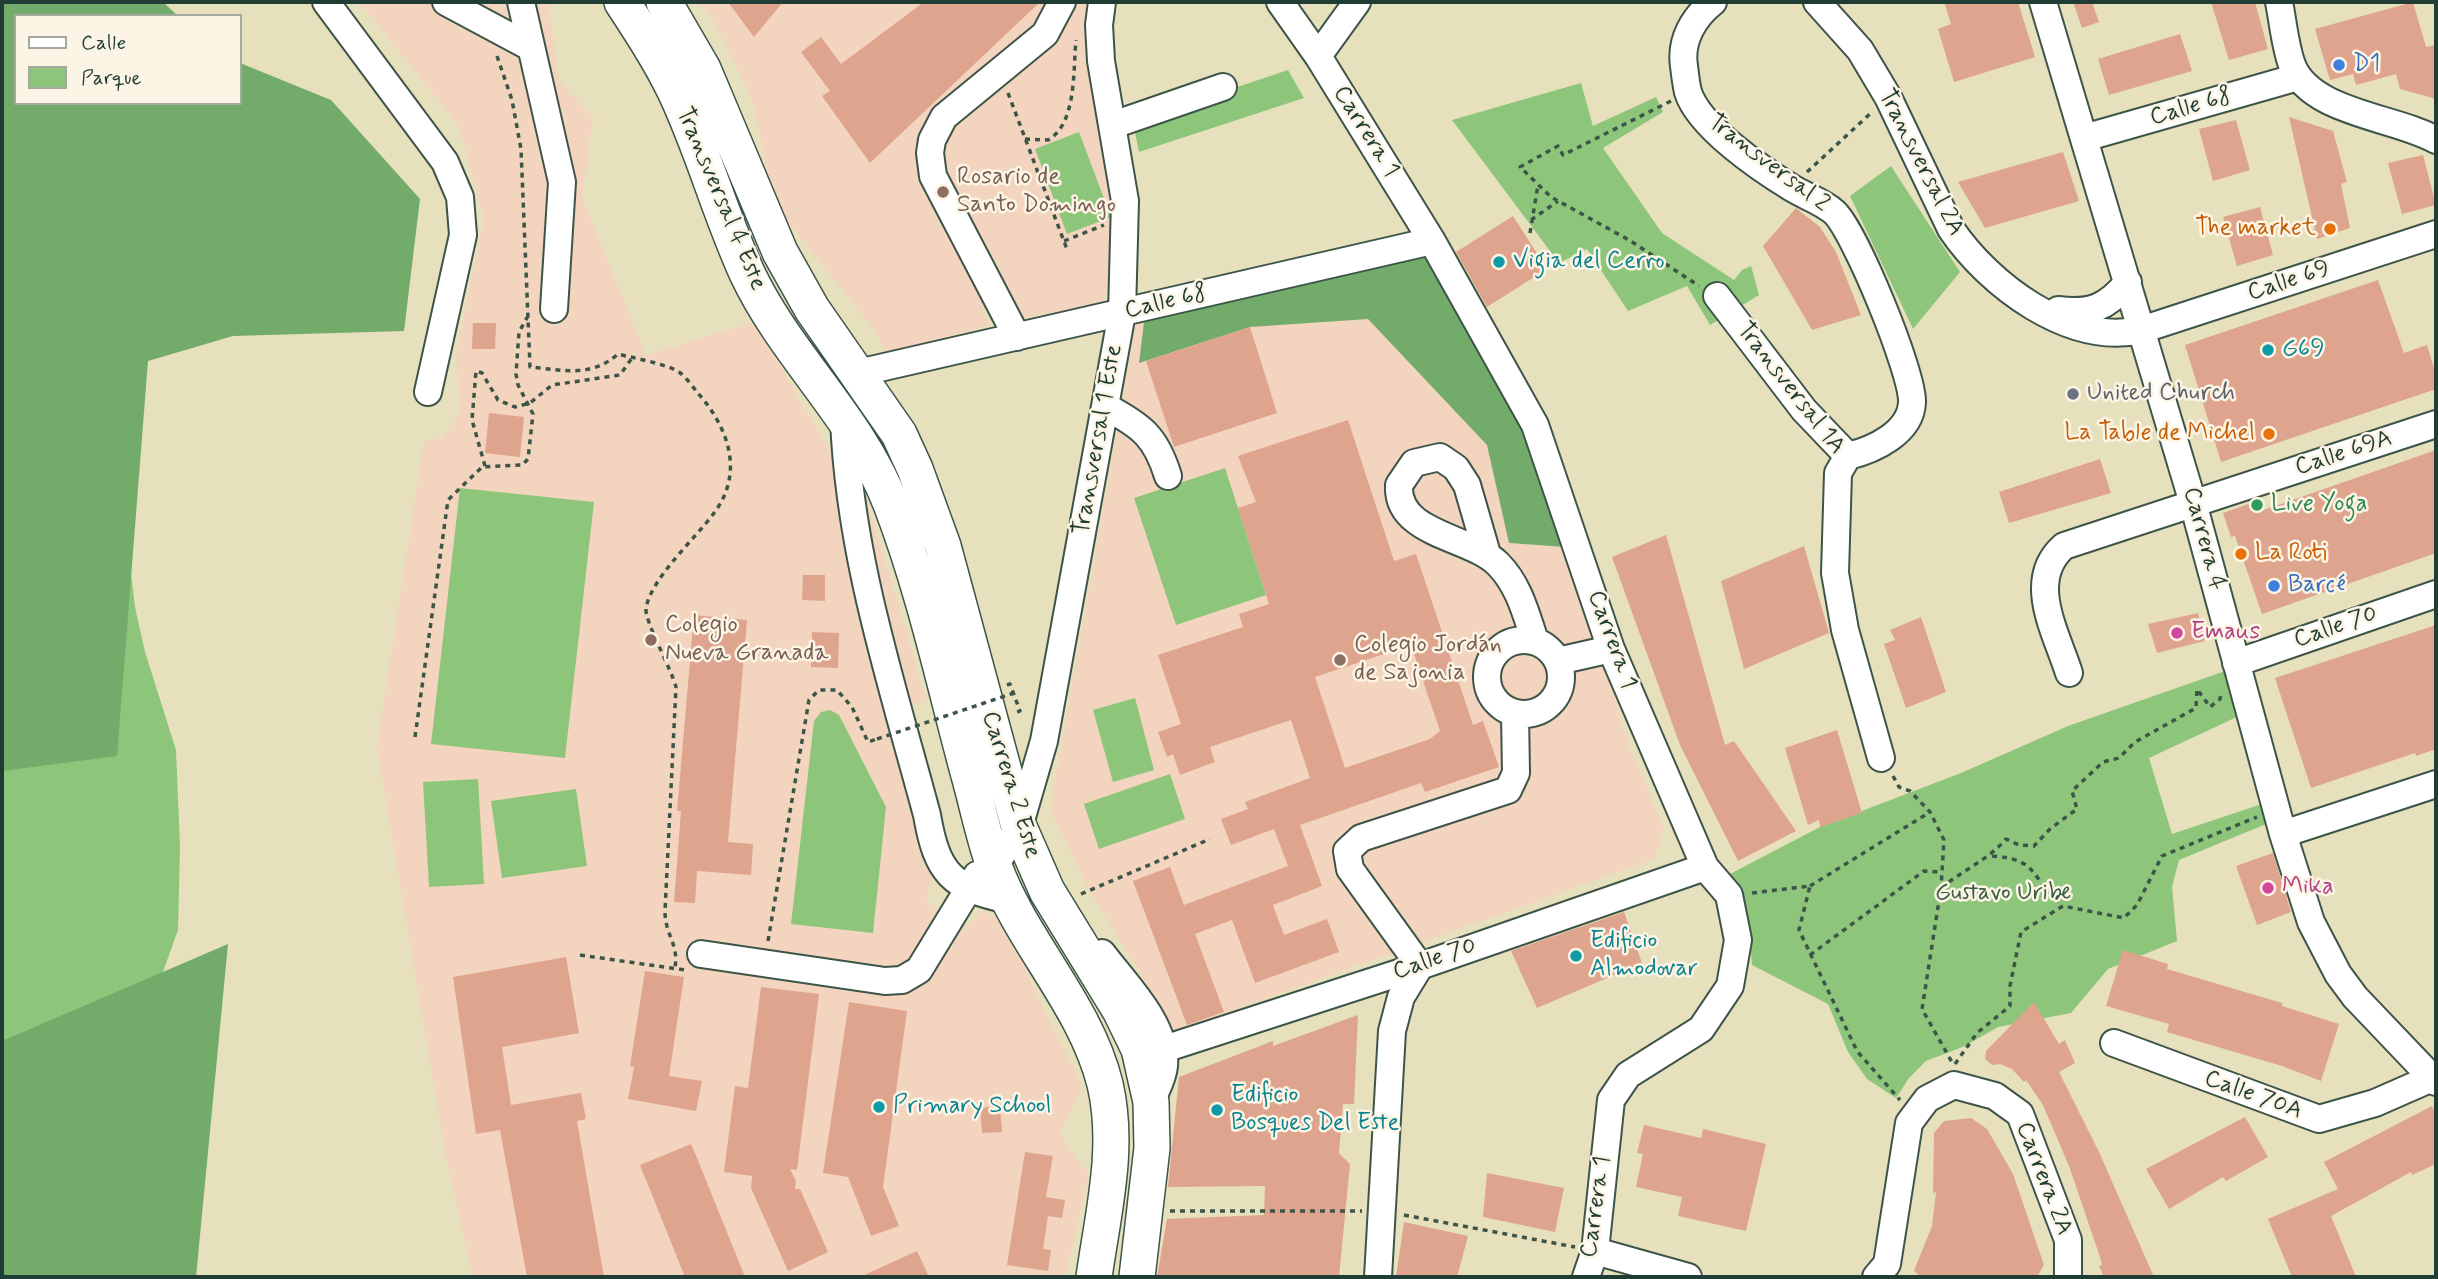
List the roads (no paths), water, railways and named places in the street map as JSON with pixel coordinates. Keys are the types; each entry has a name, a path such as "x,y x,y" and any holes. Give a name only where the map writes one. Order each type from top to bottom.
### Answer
{"main road":[{"name":"Transversal 4 Este","path":"622,2 642,31 675,92 747,274 780,329 835,404"},
{"name":"Transversal 4 Este","path":"664,2 703,69 780,252 813,309 858,373"},
{"name":"Carrera 2 Este","path":"858,373 899,434 943,546 1019,827 1061,893 1134,1035 1146,1067 1151,1101 1152,1148 1137,1277"},
{"name":"Carrera 2 Este","path":"835,404 877,471 903,539 984,870 1009,900 1088,1038 1105,1084 1110,1112 1110,1168 1094,1277"}],"street":[{"path":"326,2 445,162 460,197 463,235 428,392"},
{"path":"446,2 530,47"},
{"path":"521,2 562,182 554,309"},
{"path":"1017,337 938,188 931,166 933,140 944,117 1045,34 1062,2"},
{"name":"Transversal 1 Este","path":"694,962 764,963 885,981 902,980 919,970 984,870 1019,827 1044,741 1122,313 1127,226 1101,61 1099,25 1102,2"},
{"name":"Carrera 1","path":"1280,2 1318,56 1432,241 1535,425 1611,649 1705,867 1729,895 1738,940 1730,986 1701,1029 1628,1074 1611,1100 1595,1251 1586,1277"},
{"path":"1318,56 1357,2"},
{"name":"Transversal 2","path":"1713,2 1701,12 1688,34 1683,57 1688,92 1697,111 1715,130 1791,187 1834,212 1861,257 1908,375 1912,402 1908,418 1891,437 1866,452 1848,456"},
{"name":"Transversal 2A","path":"1817,2 1860,50 1888,97 1951,229 1964,249 1993,279 2039,308 2098,331 2112,333 2141,330"},
{"name":"Carrera 4","path":"2043,2 2193,503 2276,823 2311,922 2338,974 2379,1024 2434,1080"},
{"path":"2279,2 2292,64 2298,77 2312,91 2335,103 2432,136"},
{"name":"Calle 68","path":"2084,138 2298,77"},
{"path":"1112,125 1223,87"},
{"name":"Calle 69","path":"2141,330 2436,234"},
{"name":"Calle 68","path":"858,373 1432,241"},
{"name":"Transversal 2A","path":"2039,308 2092,311 2105,306 2128,282"},
{"name":"Transversal 1A","path":"1717,296 1804,410 1848,456 1838,473 1835,573 1845,630 1881,758"},
{"path":"835,404 870,611 920,788 934,852 947,872 984,870"},
{"path":"1106,408 1146,433 1159,450 1168,476"},
{"name":"Calle 69A","path":"2069,674 2042,588 2047,566 2054,555 2072,542 2436,424"},
{"path":"1487,554 1516,589 1535,642"},
{"name":"Calle 70","path":"2236,663 2436,594"},
{"path":"1525,640 1535,642 1549,650 1558,661 1562,682 1553,701 1536,713 1515,714 1498,704 1492,696 1487,677 1489,668 1492,659 1506,645 1525,640"},
{"path":"1558,661 1611,649"},
{"path":"1378,1277 1392,1031 1401,997 1420,966 1350,869 1347,851 1361,838 1508,790 1516,773 1515,714"},
{"path":"2276,823 2436,784"},
{"name":"Calle 70","path":"1164,1049 1420,966 1705,867"},
{"path":"1061,893 1151,1020 1164,1049 1164,1068 1151,1101"},
{"name":"Calle 70A","path":"2114,1043 2319,1119 2434,1080"},
{"name":"Carrera 2A","path":"1876,1277 1887,1264 1906,1134 1915,1112 1938,1091 1964,1086 1995,1096 2020,1114 2068,1240 2068,1277"},
{"path":"1595,1251 1688,1277"}],"place":[{"name":"D1","path":"2339,65"},
{"name":"Rosario de Santo Domingo","path":"943,192"},
{"name":"The market","path":"2330,229"},
{"name":"Vigia del Cerro","path":"1499,262"},
{"name":"G69","path":"2268,350"},
{"name":"United Church","path":"2073,394"},
{"name":"La Table de Michel","path":"2269,434"},
{"name":"Live Yoga","path":"2257,505"},
{"name":"La Roti","path":"2241,554"},
{"name":"Barcé","path":"2274,586"},
{"name":"Emaus","path":"2177,633"},
{"name":"Colegio Nueva Granada","path":"651,640"},
{"name":"Colegio Jordán de Sajonia","path":"1340,660"},
{"name":"Mika","path":"2268,888"},
{"name":"Edificio Almodovar","path":"1576,956"},
{"name":"Primary School","path":"879,1107"},
{"name":"Edificio Bosques Del Este","path":"1217,1110"}],"park label":[{"name":"Gustavo Uribe","path":"2003,894"}]}
